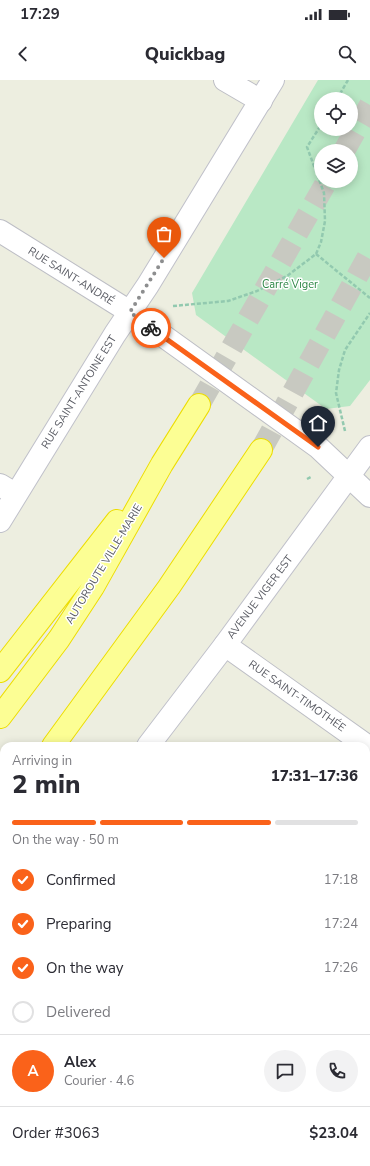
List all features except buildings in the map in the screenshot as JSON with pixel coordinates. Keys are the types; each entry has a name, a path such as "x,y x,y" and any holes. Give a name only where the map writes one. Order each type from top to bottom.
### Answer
{"highway":[{"name":"AUTOROUTE VILLE-MARIE","path":"0,718 59,639 88,594 162,464 199,404"},
{"path":"56,742 169,587 261,450"},
{"path":"0,671 162,464"}],"main road":[{"path":"225,80 261,101"},
{"name":"RUE SAINT-ANTOINE EST","path":"0,521 8,489 130,312 273,80"},
{"name":"RUE SAINT-ANDRÉ","path":"0,231 130,312 318,447 370,496"},
{"name":"AVENUE VIGER EST","path":"151,742 370,447"},
{"name":"RUE SAINT-TIMOTHÉE","path":"225,644 362,742"}],"path":[{"path":"341,92 348,80"},
{"path":"173,306 228,301 257,291 287,276 316,254 321,242 325,221 324,193 307,147 314,136"},
{"path":"316,254 370,298"},
{"path":"344,431 336,393 339,370 345,350 370,313"},
{"path":"307,479 311,477"}],"green space":[{"name":"Carré Viger","path":"318,80 370,80 370,380 350,406 326,409 196,315 192,293"}],"tunnel":[{"path":"348,144 370,105"},
{"path":"199,405 323,188"},
{"path":"261,450 370,253"}],"way so far":[{"path":"151,328 130,312 164,258"}],"route":[{"path":"151,328 318,447"}]}
